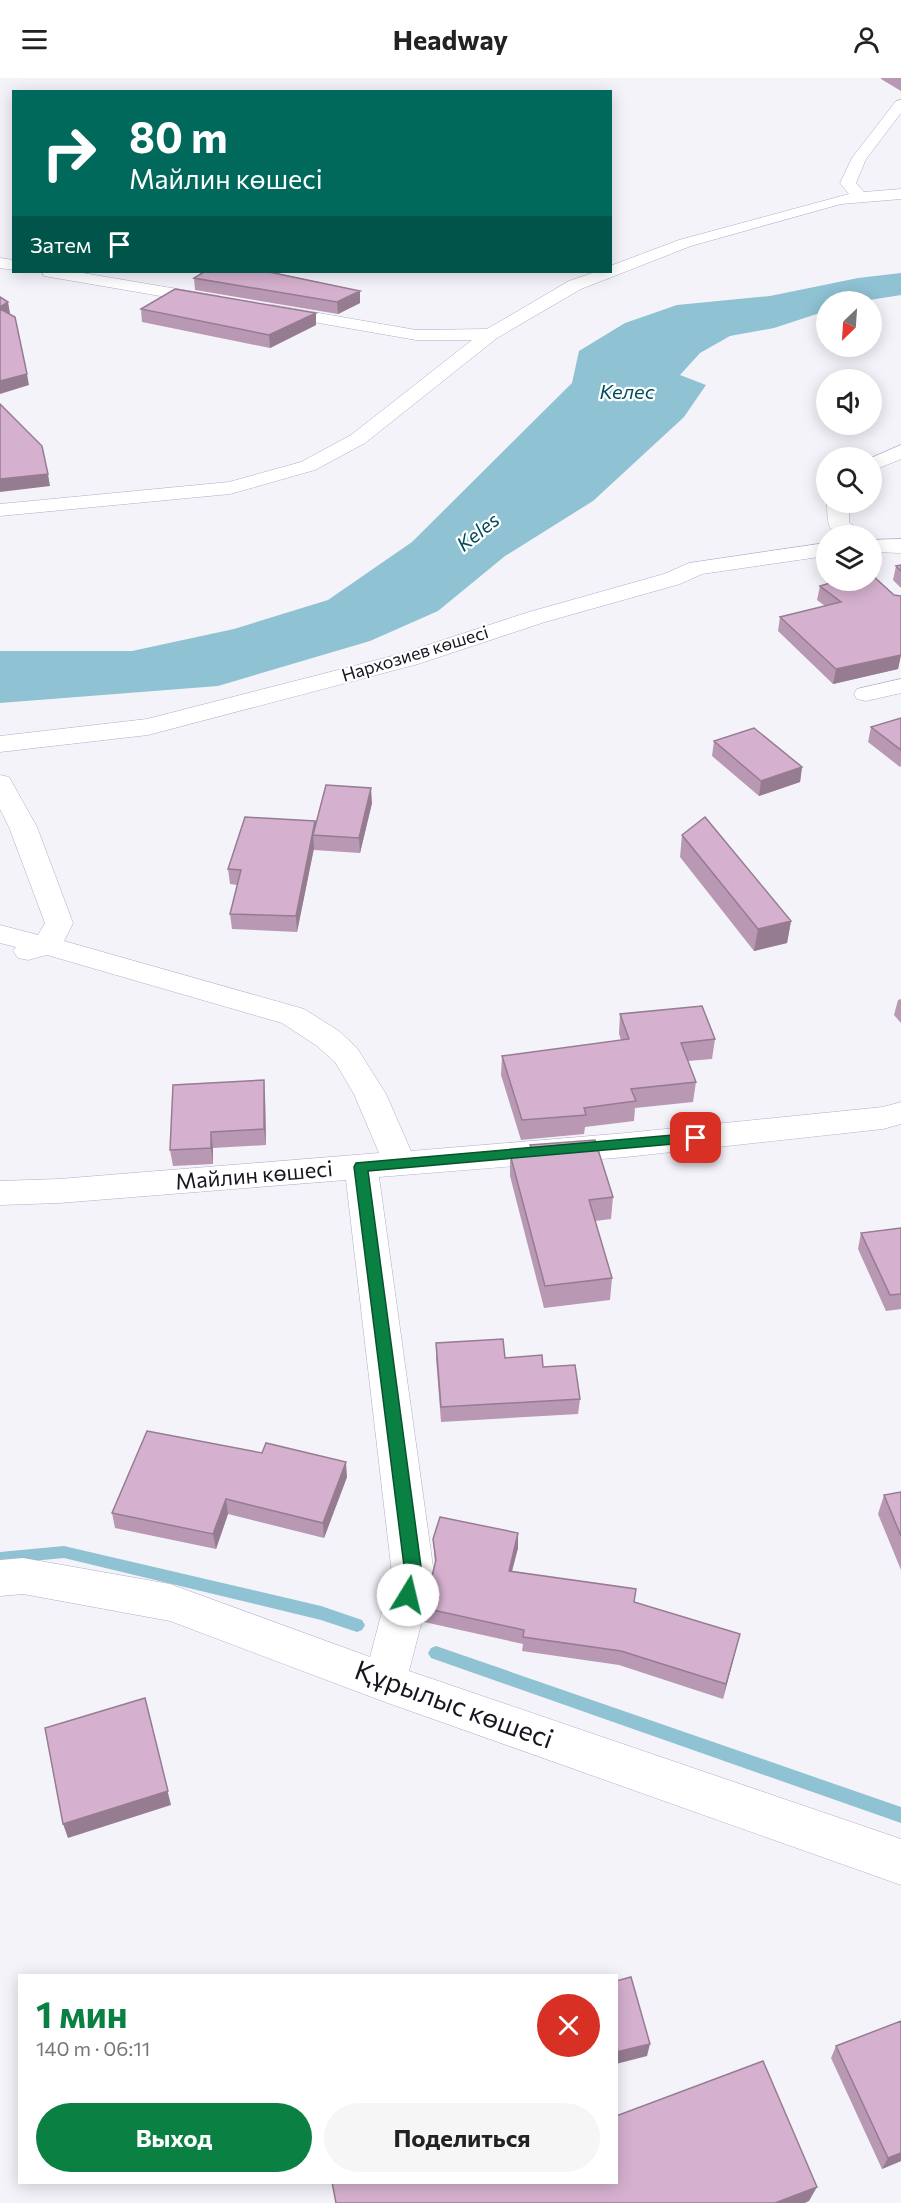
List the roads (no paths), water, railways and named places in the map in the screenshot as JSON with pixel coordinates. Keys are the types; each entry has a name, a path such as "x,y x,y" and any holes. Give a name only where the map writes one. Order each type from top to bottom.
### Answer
{"street":[{"path":"859,196 848,183 860,158 901,104"},
{"path":"612,271 685,243 840,198 901,194"},
{"path":"56,273 233,303"},
{"path":"0,510 230,488 308,466 358,439 491,334 575,285 606,273"},
{"path":"256,307 416,335 491,334"},
{"path":"416,335 444,370"},
{"path":"882,460 900,452"},
{"path":"882,546 901,546"},
{"name":"Нархозиев көшесі","path":"0,744 148,727 409,659 537,617 672,579 697,568 816,551"},
{"path":"866,694 901,686"},
{"path":"0,783 23,827 59,923 47,946 0,958"},
{"path":"0,934 293,1016 321,1034 345,1054 376,1108 400,1165"},
{"name":"Майлин көшесі","path":"0,1193 59,1191 400,1165 638,1144 882,1118 901,1113"},
{"path":"361,1167 413,1574 385,1682"},
{"name":"Құрылыс көшесі","path":"0,1578 23,1576 170,1603 385,1682 901,1862"}],"water":[{"name":"Келес","path":"901,273 901,295 882,298 882,291 816,291 816,314 774,328 730,336 700,353 680,375 706,385 684,417 593,501 505,556 438,611 370,641 218,686 0,703 0,651 132,651 234,629 328,600 412,542 572,383 579,351 625,323 677,305 770,296 858,278"}],"waterway":[{"path":"0,1558 64,1552 321,1613 357,1625"},
{"path":"436,1653 901,1815"}],"water label":[{"name":"Keles","path":"478,532"}]}
